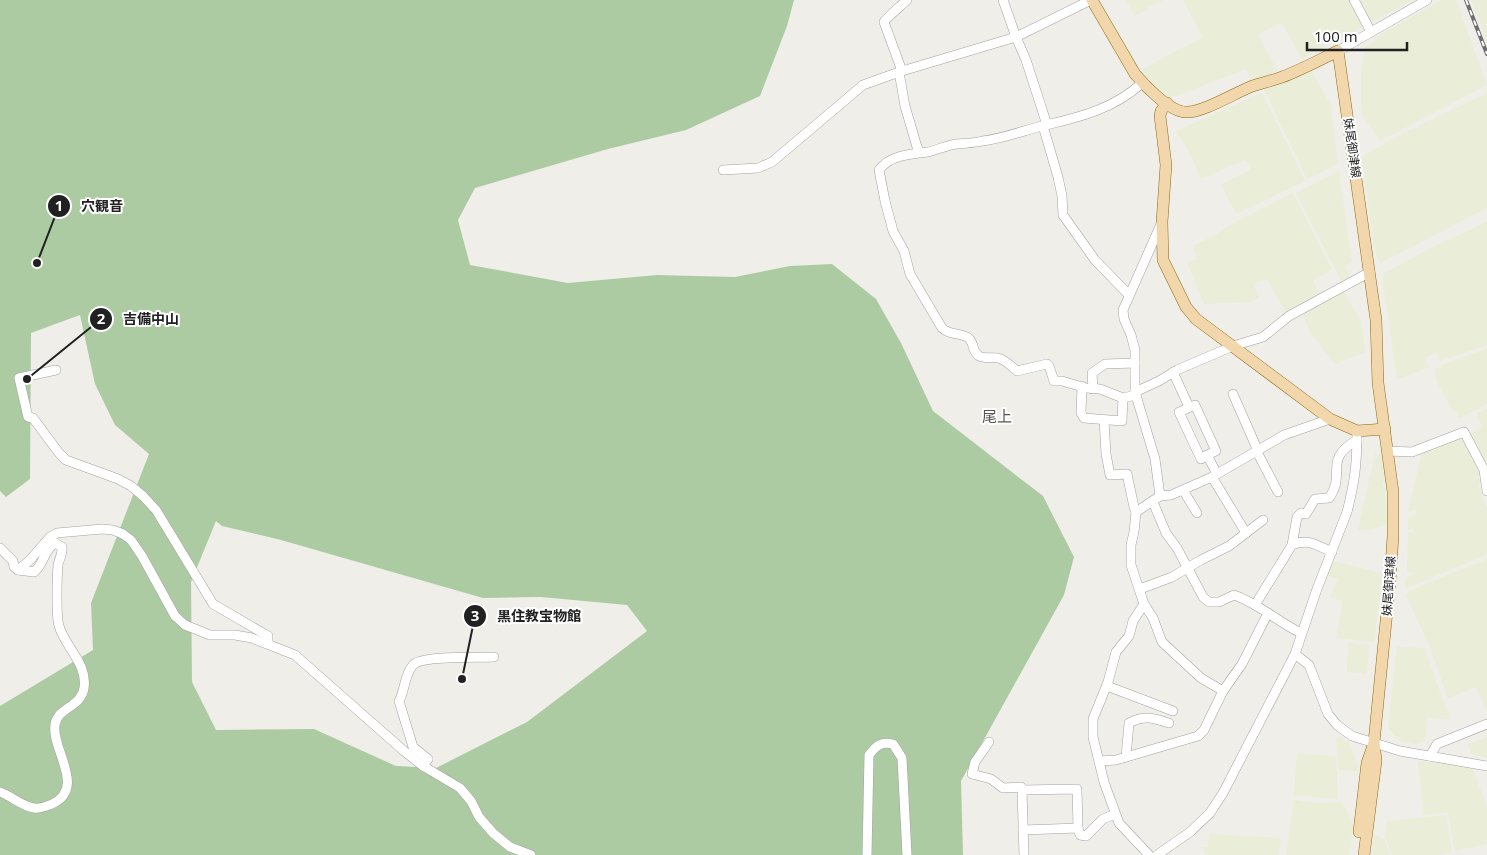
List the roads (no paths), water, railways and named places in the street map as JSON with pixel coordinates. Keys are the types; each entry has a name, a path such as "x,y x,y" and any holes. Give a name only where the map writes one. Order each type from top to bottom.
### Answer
{"main road":[{"path":"1092,0 1122,54 1142,83 1174,109 1184,112 1195,111 1250,87 1282,77 1338,52"},
{"name":"妹尾御津線","path":"1338,52 1370,272 1376,320 1378,383 1393,492 1390,581 1374,742 1376,762 1364,855"},
{"path":"1167,103 1160,116 1166,165 1162,222 1163,260 1186,307 1196,319 1330,419 1356,436 1385,429"},
{"name":"妹尾御津線","path":"1356,855 1367,763 1374,742"}],"street":[{"path":"907,0 896,12 886,16 884,22 901,71 905,106 920,152"},
{"path":"1003,0 1026,60 1045,126 1062,196 1063,215 1095,260 1129,295"},
{"path":"723,170 758,168 772,162 862,85 901,71 1016,37 1092,0"},
{"path":"1354,0 1371,32"},
{"path":"1338,52 1427,0"},
{"path":"1142,83 1130,94 1113,104 1083,116 992,140 970,144 956,144 928,152 920,152 892,159 883,164 879,170 891,224 904,251 910,274 942,328 947,333 968,338 972,342 977,355 1003,360 1020,372 1034,366 1047,364 1054,381 1100,389 1123,398 1159,382 1173,372 1234,346 1263,337 1289,316 1370,272"},
{"path":"1162,222 1123,310 1124,319 1135,350 1136,393 1155,459 1157,499 1166,533 1204,597 1209,602 1219,602 1234,595 1245,599 1282,624 1301,633"},
{"path":"1093,388 1092,373 1105,364 1135,363"},
{"path":"56,370 18,378 28,417 33,418 66,460 118,479 131,486 143,496 156,510 213,604 268,636 268,644"},
{"path":"1173,372 1189,407"},
{"path":"1082,386 1081,416 1084,418 1122,421 1123,398"},
{"path":"1233,394 1278,492"},
{"path":"1195,405 1216,451 1201,459 1179,412 1189,407 1195,405"},
{"path":"1136,512 1157,499 1171,495 1214,476 1258,452 1284,435 1330,419"},
{"path":"1104,420 1106,454 1110,475 1127,474 1136,512 1131,545 1131,565 1144,604 1153,618 1162,642 1201,678 1223,691"},
{"path":"1388,451 1412,452 1464,432 1486,470 1487,491"},
{"path":"1255,605 1292,545 1298,517 1301,513 1306,514 1315,499 1329,498 1332,493 1336,479 1338,455 1356,436"},
{"path":"1157,855 1190,832 1210,813 1223,793 1295,654 1301,633 1347,512 1357,466 1356,436"},
{"path":"1207,456 1214,476 1246,533"},
{"path":"1183,490 1197,513"},
{"path":"1140,589 1172,577 1229,546 1263,520"},
{"path":"18,570 30,560 46,540 57,533 102,529 124,534 131,540 142,556 175,616 185,625 210,635 235,635 252,638 294,655 374,726 423,766 460,788 472,801 479,817 493,833 510,847 531,855"},
{"path":"1292,545 1308,541 1332,552"},
{"path":"0,548 13,561 14,567 18,570 34,572 40,566 50,546 55,544 62,547 58,565 58,624 85,676 84,686 78,701 60,713 54,726 56,740 67,769 68,778 62,797 52,804 36,809 0,792"},
{"path":"1144,604 1133,620 1129,636 1116,652 1107,686 1093,719 1093,736 1104,782 1119,823 1149,855"},
{"path":"1099,760 1116,760 1198,736 1204,730 1223,691 1242,664 1268,614"},
{"path":"1295,654 1309,665 1328,714 1337,725 1352,736 1400,751 1487,766"},
{"path":"423,766 428,758 413,748 399,701 412,666 425,659 494,657"},
{"path":"1107,686 1174,711"},
{"path":"1126,757 1129,723 1140,718 1153,718 1169,723"},
{"path":"1430,756 1437,744 1487,724"},
{"path":"867,855 869,755 879,744 886,742 893,744 902,758 907,855"},
{"path":"989,742 975,762 972,774 991,780 1003,788 1021,787 1022,790 1077,789 1078,828 1080,835 1086,836 1103,820 1116,814"},
{"path":"1022,790 1024,855"},
{"path":"1023,830 1078,828"}],"railway":[{"path":"1466,0 1487,54"}],"place":[{"name":"穴観音","path":"37,263"},
{"name":"吉備中山","path":"27,379"},
{"name":"黒住教宝物館","path":"462,679"}],"district":[{"name":"尾上","path":"997,417"}]}
